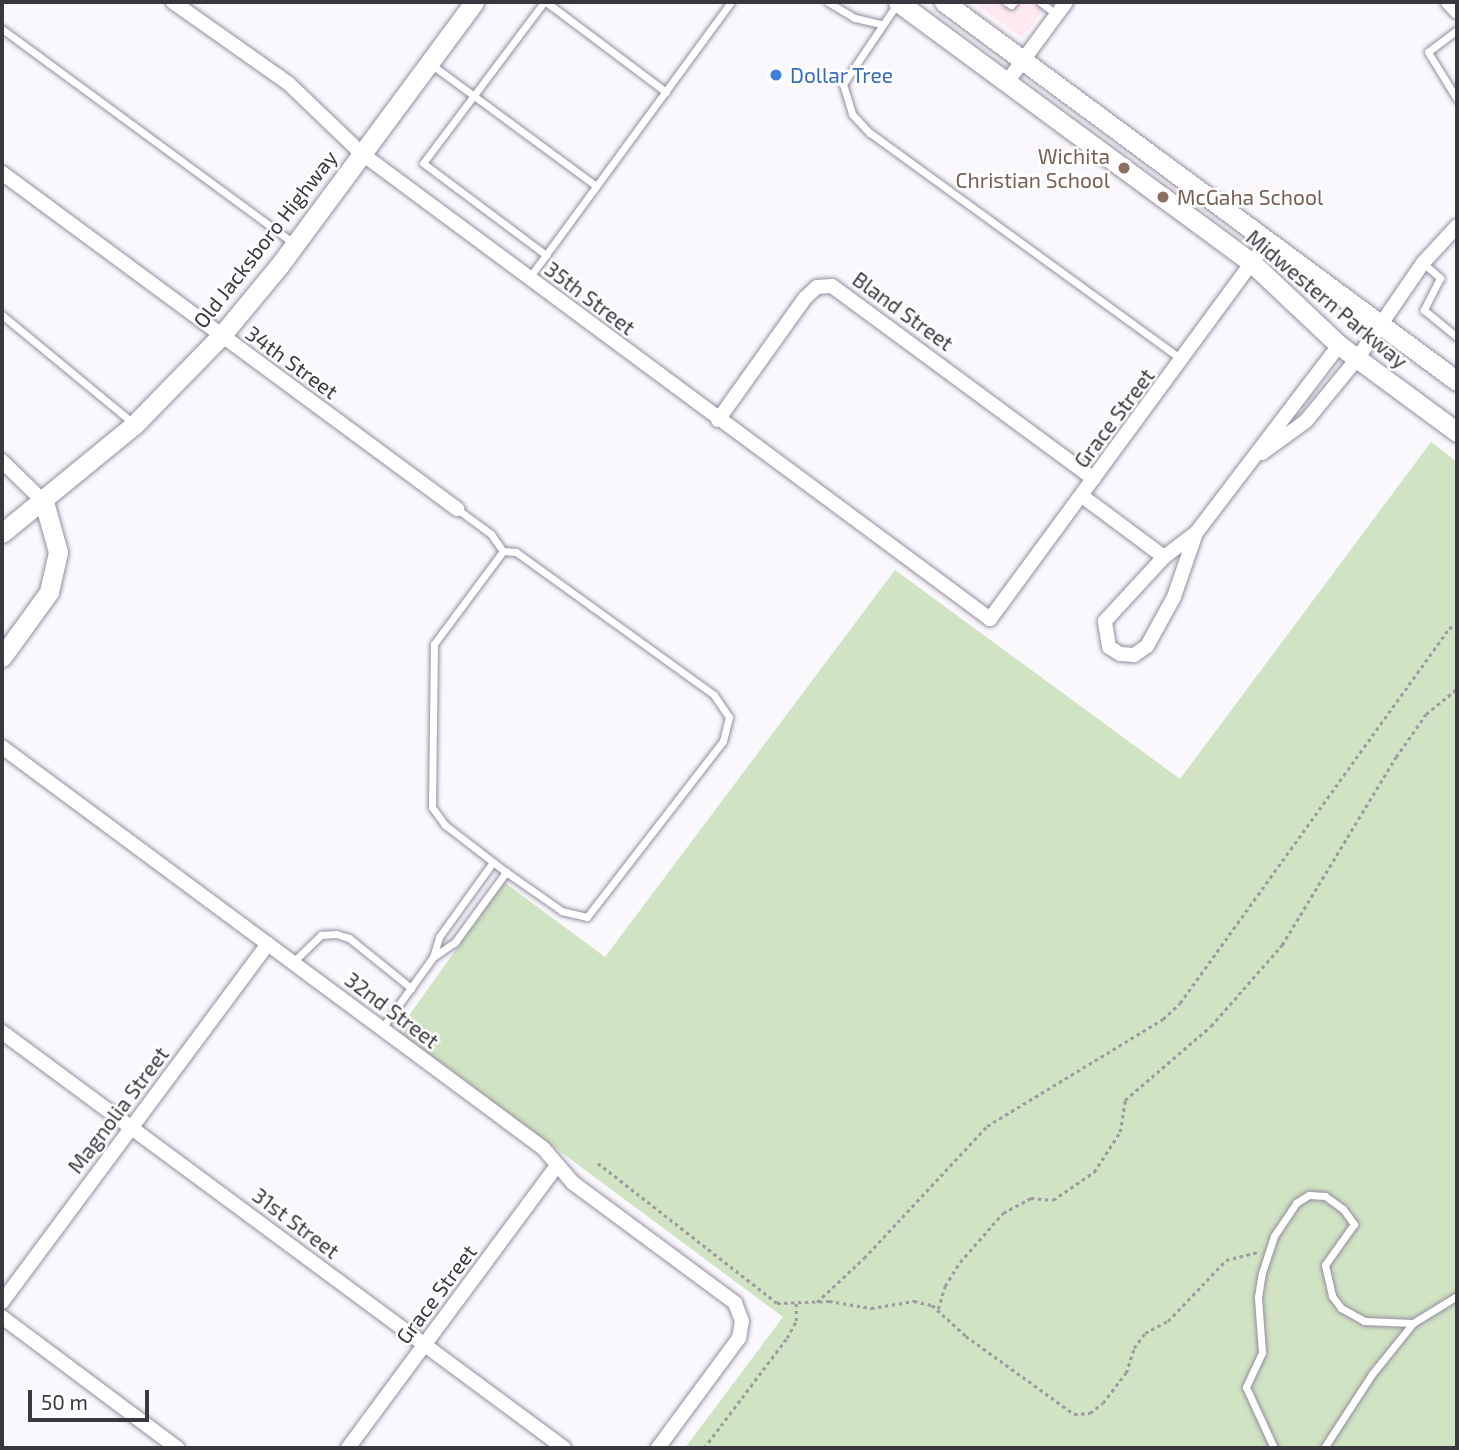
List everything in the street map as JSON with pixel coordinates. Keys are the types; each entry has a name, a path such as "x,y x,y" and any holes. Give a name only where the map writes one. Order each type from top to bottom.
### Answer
{"main road":[{"name":"Old Jacksboro Highway","path":"2,533 44,502 134,425 221,335 295,244 474,2"},
{"name":"Midwestern Parkway","path":"898,2 1252,263 1339,345 1457,432"},
{"name":"Midwestern Parkway","path":"944,2 1457,381"},
{"path":"2,657 52,581 58,552 44,502"}],"street":[{"name":"35th Street","path":"173,2 288,83 361,153 990,619"},
{"path":"1007,82 1066,2"},
{"path":"1448,2 1457,12"},
{"name":"34th Street","path":"2,173 457,509"},
{"path":"1252,460 1306,421 1357,359 1423,263 1457,226"},
{"name":"Grace Street","path":"990,619 1183,360 1268,240"},
{"name":"Bland Street","path":"719,420 804,299 817,287 832,286 1094,479"},
{"path":"1196,533 1174,597 1147,646 1134,655 1120,654 1109,646 1105,621 1164,557 1196,533 1339,345"},
{"path":"2,461 44,502"},
{"path":"1082,496 1164,557"},
{"name":"32nd Street","path":"2,747 543,1148 557,1166 588,1195 735,1303 742,1321 739,1339 658,1448"},
{"name":"Magnolia Street","path":"2,1301 268,944"},
{"name":"31st Street","path":"2,1032 564,1448"},
{"name":"Grace Street","path":"348,1448 557,1166"},
{"path":"2,1317 177,1448"}],"lane":[{"path":"546,255 423,163 545,2 666,92"},
{"path":"529,279 731,2"},
{"path":"828,2 855,18 882,24"},
{"path":"898,2 843,84 852,114 870,133 1183,360"},
{"path":"1006,2 1011,5 1014,2"},
{"path":"1040,2 1057,15"},
{"path":"2,29 295,244"},
{"path":"1457,30 1428,52 1457,99"},
{"path":"428,62 596,186"},
{"path":"1423,263 1440,278 1424,310 1457,337"},
{"path":"2,315 134,425"},
{"path":"457,509 491,534 503,551"},
{"path":"503,551 516,552 714,695 729,717 723,741 596,911 575,917 493,862 445,825 432,807 432,654 438,635 503,551"},
{"path":"381,1028 433,957 439,937 493,862"},
{"path":"433,957 455,942 506,872"},
{"path":"471,891 485,901"},
{"path":"293,962 321,935 336,934 349,938 411,988"},
{"path":"1274,1448 1246,1387 1262,1352 1258,1297 1270,1250 1296,1203 1308,1195 1325,1196 1343,1209 1354,1224 1325,1265 1332,1296 1341,1308 1364,1321 1413,1323"},
{"path":"1324,1448 1372,1374 1413,1323 1457,1296"}],"path":[{"path":"817,1302 864,1258 987,1126 1163,1019 1180,1003 1450,628 1457,625"},
{"path":"938,1309 945,1286 960,1262 1003,1213 1031,1198 1053,1200 1070,1192 1094,1172 1120,1132 1125,1100 1211,1026 1282,945 1396,757 1426,714 1457,689"},
{"path":"598,1163 777,1303 817,1302 871,1308 914,1301 938,1309 966,1336 1062,1409 1074,1414 1090,1413 1126,1373 1134,1348 1145,1333 1168,1321 1226,1260 1270,1250"},
{"path":"704,1448 787,1338 796,1321 796,1302"}],"shaded area":[{"path":"973,2 1049,2 1022,38"}],"green space":[{"path":"1431,442 1457,462 1457,1448 685,1448 783,1317 398,1031 504,882 605,957 895,570 1180,779"}],"place":[{"name":"Dollar Tree","path":"776,75"},
{"name":"Wichita Christian School","path":"1124,168"},
{"name":"McGaha School","path":"1163,197"}]}
